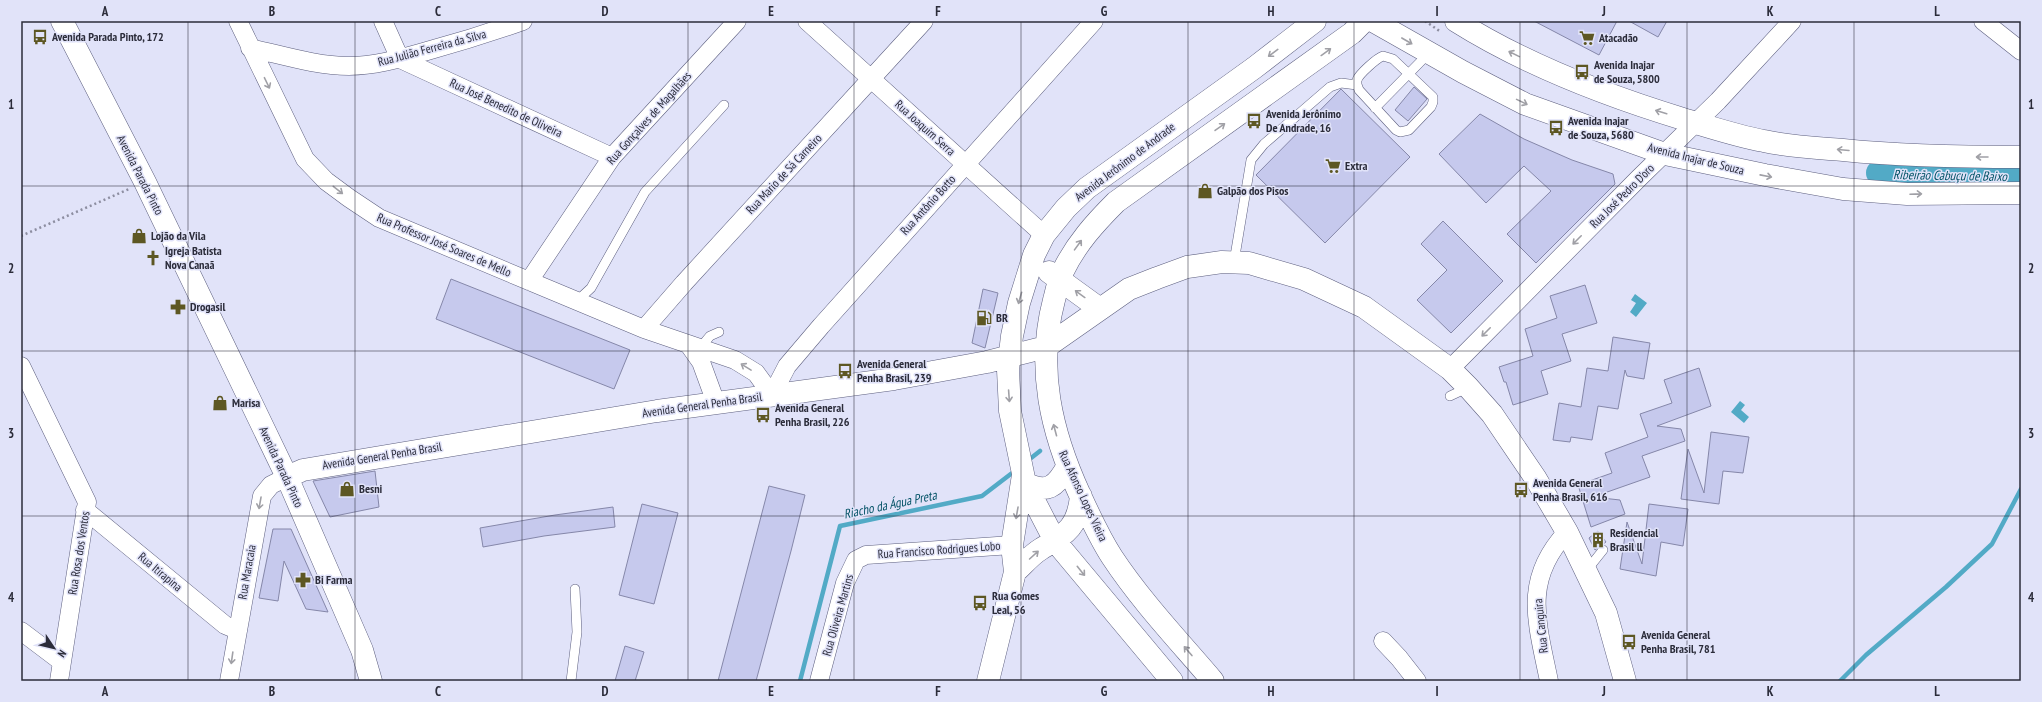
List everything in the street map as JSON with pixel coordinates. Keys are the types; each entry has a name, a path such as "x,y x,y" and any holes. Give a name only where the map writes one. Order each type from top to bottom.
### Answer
{"main road":[{"name":"Avenida Parada Pinto","path":"62,21 145,182 287,477 362,650 371,681"},
{"name":"Avenida Jerônimo de Andrade","path":"1008,357 1019,303 1032,260 1044,235 1066,208 1086,188 1254,68 1315,21"},
{"path":"1046,347 1048,322 1060,279 1074,250 1093,224 1116,202 1352,33 1364,21"},
{"name":"Avenida Inajar de Souza","path":"1373,21 1525,104 1665,154 1765,176 1843,189 1907,194 2021,193"},
{"path":"1456,21 1500,47 1546,69 1643,107 1726,132 1766,142 1812,148 1913,156 2021,157"},
{"path":"1176,123 1185,125 1191,131 1193,140 1190,149"},
{"path":"1032,260 1100,309"},
{"name":"Avenida General Penha Brasil","path":"287,477 303,470 656,411 894,379 1008,357 1046,347 1129,289 1187,267 1222,262 1249,262 1273,268 1331,290 1364,307 1450,369 1459,391 1492,414 1536,480 1567,532 1587,570 1606,613 1625,681"},
{"name":"Rua Afonso Lopes Vieira","path":"1046,347 1045,378 1050,411 1067,467 1095,529 1113,558 1138,592 1213,681"},
{"path":"1008,357 1010,411 1024,479 1055,541 1172,681"},
{"path":"1024,479 1037,489 1045,489 1056,484 1067,467"},
{"path":"988,681 1015,572 1012,545 1024,479"},
{"path":"1015,572 1039,550 1064,535 1076,519 1081,496"}],"street":[{"path":"238,21 250,48"},
{"path":"383,21 400,59"},
{"name":"Rua Julião Ferreira da Silva","path":"250,48 325,64 348,66 368,65 400,59 466,40 523,21"},
{"name":"Rua Gonçalves de Magalhães","path":"529,281 612,157 737,21"},
{"name":"Rua Joaquim Serra","path":"806,21 1044,235"},
{"name":"Rua Mario de Sá Carneiro","path":"644,329 684,283 924,21"},
{"name":"Rua Antônio Botto","path":"772,395 787,366 965,164 1094,21"},
{"name":"Rua José Pedro D'oro","path":"1450,369 1639,178 1696,123 1792,21"},
{"path":"1984,21 2021,50"},
{"name":"Rua Professor José Soares de Mello","path":"250,48 305,159 326,181 378,218 644,329 735,360 756,373 772,395"},
{"name":"Rua José Benedito de Oliveira","path":"400,59 612,157"},
{"path":"700,348 701,362 716,403"},
{"name":"Rua Rosa dos Ventos","path":"21,366 87,502 59,681"},
{"name":"Rua Maracaia","path":"229,681 262,496 271,484 287,477"},
{"name":"Rua Itirapina","path":"85,510 225,625 237,630"},
{"name":"Rua Canguira","path":"1549,681 1539,630 1536,600 1540,575 1548,556 1567,532"},
{"name":"Rua Francisco Rodrigues Lobo","path":"866,555 1012,545"},
{"name":"Rua Oliveira Martins","path":"820,681 845,583 856,560 866,555"},
{"path":"21,631 62,662"},
{"path":"1383,641 1417,681"}],"lane":[{"path":"1375,108 1430,53"},
{"path":"1383,56 1393,59 1409,74 1430,94 1433,102 1409,130 1400,132 1396,130 1375,108 1357,86 1359,77 1383,56"},
{"path":"1234,262 1251,160 1264,144 1330,87 1341,83 1357,86"},
{"path":"583,304 645,192 724,105"},
{"path":"583,304 591,288"},
{"path":"1587,570 1603,550"},
{"path":"571,681 577,632 575,589"}],"path":[{"path":"21,236 145,182"}],"water":[{"path":"1635,294 1647,303 1636,317 1630,312 1636,303 1631,300"},
{"path":"1740,401 1745,405 1741,410 1749,417 1744,423 1731,412"}],"building":[{"name":"Atacadão","path":"1534,21 1617,21 1599,55"},
{"name":"Atacadão","path":"1629,21 1667,21 1658,37"},
{"path":"1414,87 1427,99 1408,121 1395,110"},
{"name":"Extra","path":"1341,89 1410,157 1325,243 1256,175"},
{"path":"1480,114 1524,139 1572,160 1613,174 1615,184 1536,263 1507,234 1551,191 1524,166 1486,203 1439,154"},
{"path":"1443,221 1503,281 1451,333 1417,300 1447,270 1421,244"},
{"path":"451,279 630,350 614,389 436,319"},
{"path":"1585,285 1597,323 1562,334 1571,361 1541,371 1548,394 1513,405 1506,382 1504,382 1499,367 1533,356 1525,329 1557,318 1550,296"},
{"name":"BR","path":"983,289 998,293 985,348 972,343"},
{"path":"1613,337 1650,343 1644,379 1627,376 1625,370 1618,409 1598,406 1592,440 1571,437 1570,442 1553,440 1559,403 1581,407 1587,368 1608,371"},
{"path":"1699,368 1711,406 1657,426 1681,429 1685,441 1642,456 1650,477 1593,497 1620,500 1625,514 1591,527 1578,485 1612,473 1605,453 1648,437 1640,414 1672,403 1664,380"},
{"path":"1711,432 1749,437 1743,473 1723,471 1719,504 1681,499 1688,449 1704,493"},
{"name":"Besni","path":"375,471 379,507 330,517 313,481"},
{"path":"769,486 805,495 791,551 756,681 718,681"},
{"path":"642,504 678,513 654,604 619,595"},
{"path":"1649,504 1688,509 1683,546 1661,542 1656,576 1620,569 1627,522 1642,564"},
{"path":"613,507 615,527 544,536 483,547 480,528"},
{"name":"Bi Farma","path":"273,529 291,529 328,612 306,609 284,561 278,601 259,598"},
{"name":"Residencial Brasil ll","path":"1598,531 1606,542 1595,550 1589,538"},
{"path":"625,646 644,652 635,681 615,681"}],"waterway":[{"name":"Ribeirão Cabuçu de Baixo","path":"1879,173 1940,176 2021,176"},
{"name":"Riacho da Água Preta","path":"1026,462 1040,451"},
{"name":"Riacho da Água Preta","path":"800,681 840,526 982,496 1016,470"},
{"path":"1840,681 1866,655 1946,587 1992,544 2021,489"}],"place":[{"name":"Avenida Parada Pinto, 172","path":"40,37"},
{"name":"Atacadão","path":"1587,38"},
{"name":"Avenida Inajar de Souza, 5800","path":"1582,72"},
{"name":"Avenida Jerônimo De Andrade, 16","path":"1254,121"},
{"name":"Avenida Inajar de Souza, 5680","path":"1556,128"},
{"name":"Extra","path":"1333,166"},
{"name":"Galpão dos Pisos","path":"1205,191"},
{"name":"Lojão da Vila","path":"139,236"},
{"name":"Igreja Batista Nova Canaã","path":"153,258"},
{"name":"Drogasil","path":"178,307"},
{"name":"BR","path":"984,318"},
{"name":"Avenida General Penha Brasil, 239","path":"845,371"},
{"name":"Marisa","path":"220,403"},
{"name":"Avenida General Penha Brasil, 226","path":"763,415"},
{"name":"Besni","path":"347,489"},
{"name":"Avenida General Penha Brasil, 616","path":"1521,490"},
{"name":"Residencial Brasil ll","path":"1598,540"},
{"name":"Bi Farma","path":"303,580"},
{"name":"Rua Gomes Leal, 56","path":"980,603"},
{"name":"Avenida General Penha Brasil, 781","path":"1629,642"}]}
